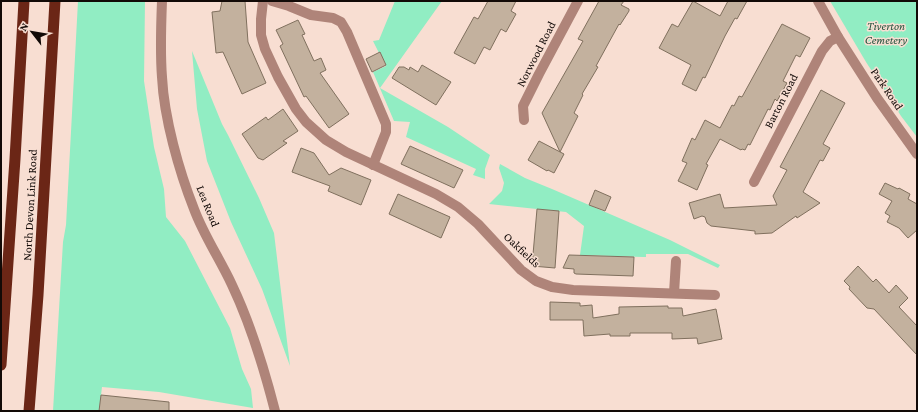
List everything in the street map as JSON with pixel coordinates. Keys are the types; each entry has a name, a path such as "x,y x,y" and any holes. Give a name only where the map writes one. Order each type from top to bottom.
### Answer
{"highway":[{"name":"North Devon Link Road","path":"1,365 24,1"},
{"name":"North Devon Link Road","path":"29,411 55,1"}],"street":[{"name":"Lea Road","path":"162,1 162,78 166,107 174,144 194,210 232,284 253,338 275,411"},
{"name":"Oakfields","path":"263,1 261,35 265,49 278,77 296,109 306,122 326,140 346,152 436,194 458,207 478,224 521,270 536,281 552,287 573,290 674,292 715,295"},
{"path":"272,1 311,15 333,18 342,22 386,124 386,132 373,165"},
{"name":"Norwood Road","path":"524,120 523,106 578,1"},
{"name":"Park Road","path":"818,1 838,37 881,104 917,154"},
{"name":"Barton Road","path":"754,182 822,51 830,41 838,37"},
{"path":"674,292 676,261"}],"green space":[{"path":"78,1 145,1 144,81 154,147 164,189 166,217 185,241 230,328 242,369 251,389 253,408 159,392 102,387 99,411 53,411 63,242 66,225"},
{"path":"395,1 442,1 380,88 448,127 490,155 485,169 485,179 473,175 476,169 406,137 410,122 394,121 373,72 386,66 373,41 379,40"},
{"name":"Tiverton Cemetery","path":"830,1 917,1 917,137 901,116 866,62"},
{"path":"192,51 222,124 259,198 274,233 290,366 262,289 231,222 207,161 197,109"},
{"path":"500,164 525,178 670,240 720,265 718,268 688,254 646,254 646,257 580,255 584,226 566,212 489,204 502,191 504,183 499,168"}],"building":[{"path":"222,1 245,1 248,42 266,83 242,94 223,52 216,53 212,12 220,11"},
{"path":"488,1 516,1 511,11 516,14 506,32 501,29 490,50 484,47 475,64 454,53 474,17 478,19"},
{"path":"599,1 624,1 621,5 629,9 629,11 620,25 619,24 596,66 598,67 582,94 583,95 574,113 578,116 560,152 542,113 583,41 578,39"},
{"path":"693,1 720,16 728,1 747,1 737,19 735,18 705,78 703,77 696,91 682,84 691,65 659,48 672,24 678,27"},
{"path":"298,20 305,34 302,35 314,61 321,58 326,70 320,73 349,114 329,128 306,96 304,97 280,46 283,44 276,30"},
{"path":"782,24 810,38 800,57 796,55 783,81 787,83 777,101 775,99 770,110 768,109 750,145 748,144 745,150 741,150 720,139 706,164 708,165 697,190 678,181 687,163 682,161 692,138 695,140 705,120 720,128 732,105 734,106 739,96 742,97"},
{"path":"380,52 386,65 372,72 366,59"},
{"path":"422,65 451,82 436,105 392,78 399,67 404,67 409,70 410,67 418,72"},
{"path":"821,90 845,103 823,144 830,148 823,161 820,160 803,192 820,203 797,218 796,216 772,233 755,234 755,231 711,226 707,223 705,217 702,216 694,219 689,203 720,194 724,208 777,205 773,196 787,170 780,167"},
{"path":"283,109 298,131 283,141 287,143 263,160 258,158 242,134 266,117 268,120"},
{"path":"539,141 564,154 554,173 548,170 547,171 528,160"},
{"path":"410,146 463,170 454,188 401,164"},
{"path":"301,148 314,153 329,175 341,168 371,180 361,205 328,191 330,186 292,172"},
{"path":"885,183 910,194 908,199 917,204 917,230 908,238 899,228 887,222 890,216 885,213 892,201 879,194"},
{"path":"595,190 611,197 605,211 589,205"},
{"path":"398,194 450,217 441,238 389,214"},
{"path":"537,209 559,211 555,268 532,266"},
{"path":"569,255 634,257 633,276 576,274 574,273 574,269 563,268"},
{"path":"858,266 873,282 876,279 889,293 896,285 908,298 899,307 917,326 917,355 874,309 867,308 849,289 850,287 844,281"},
{"path":"550,302 580,303 580,306 592,305 593,318 619,314 619,307 668,306 668,308 682,308 683,316 716,309 722,339 698,344 697,338 672,339 672,333 630,333 630,336 610,336 610,334 584,336 583,320 550,320"},
{"path":"101,395 169,402 169,411 99,411"}]}
